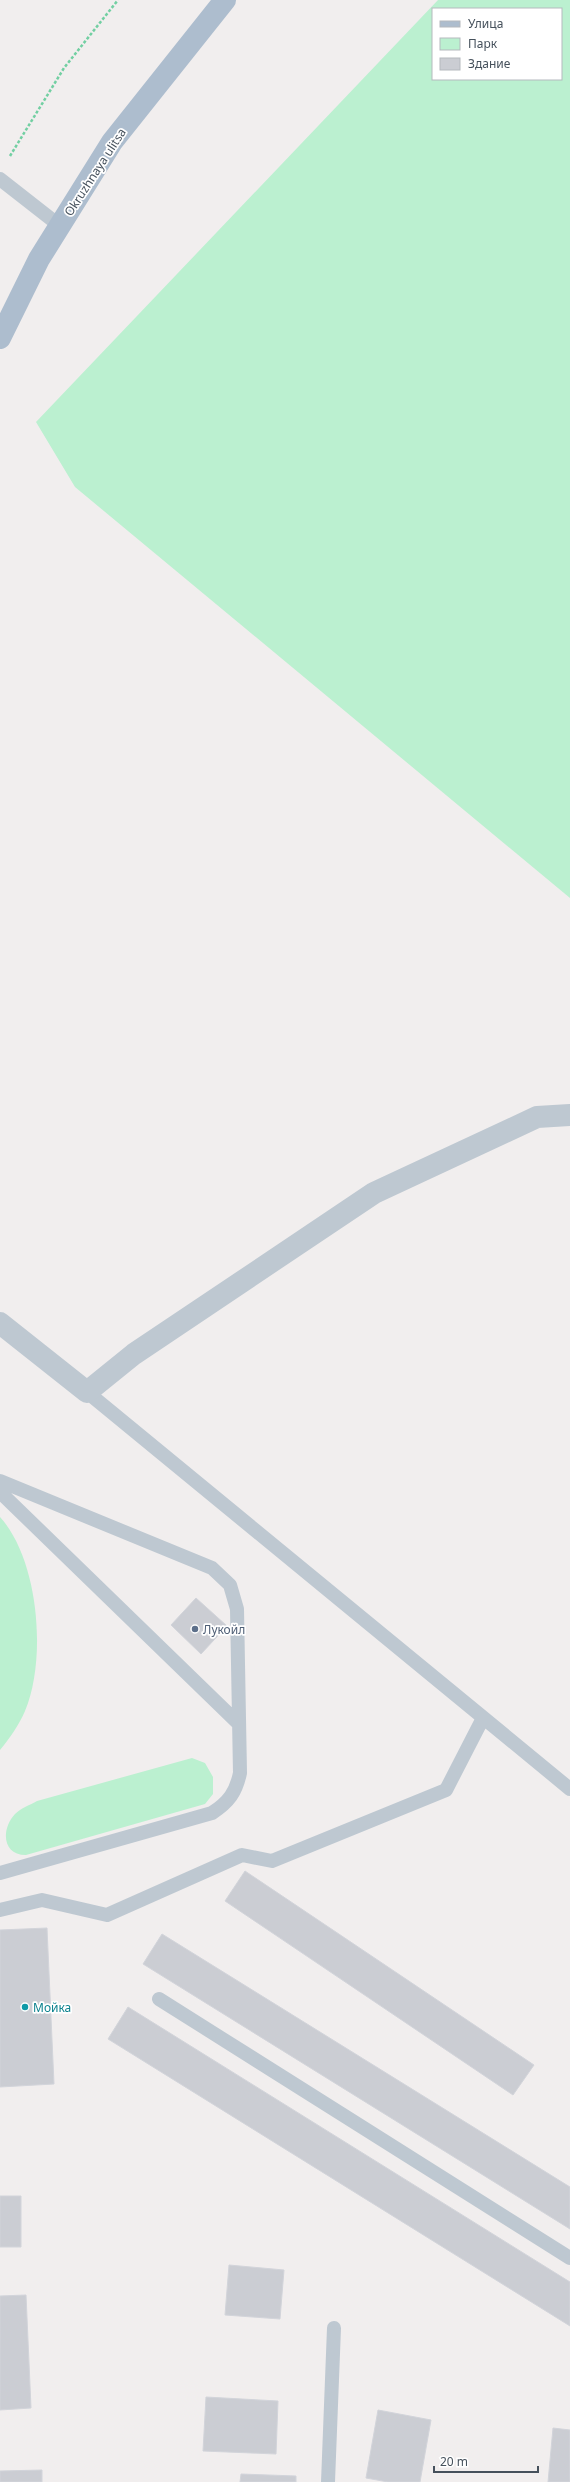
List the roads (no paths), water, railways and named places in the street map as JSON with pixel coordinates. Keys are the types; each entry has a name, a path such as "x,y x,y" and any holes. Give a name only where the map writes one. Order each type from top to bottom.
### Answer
{"main road":[{"name":"Okruzhnaya ulitsa","path":"0,338 40,259 112,142 225,0"}],"street":[{"path":"0,1323 87,1392 134,1354 374,1193 537,1117 570,1115"}],"lane":[{"path":"0,179 60,226"},
{"path":"87,1392 570,1789"},
{"path":"0,1480 212,1568 230,1585 237,1609 240,1773 236,1790 226,1804 212,1813 0,1873"},
{"path":"0,1492 239,1724"},
{"path":"0,1910 42,1900 107,1915 242,1854 272,1861 446,1790 483,1718"},
{"path":"159,1999 570,2258"},
{"path":"328,2482 334,2328"}],"place":[{"name":"Лукойл","path":"195,1629"},
{"name":"Мойка","path":"25,2007"}]}
